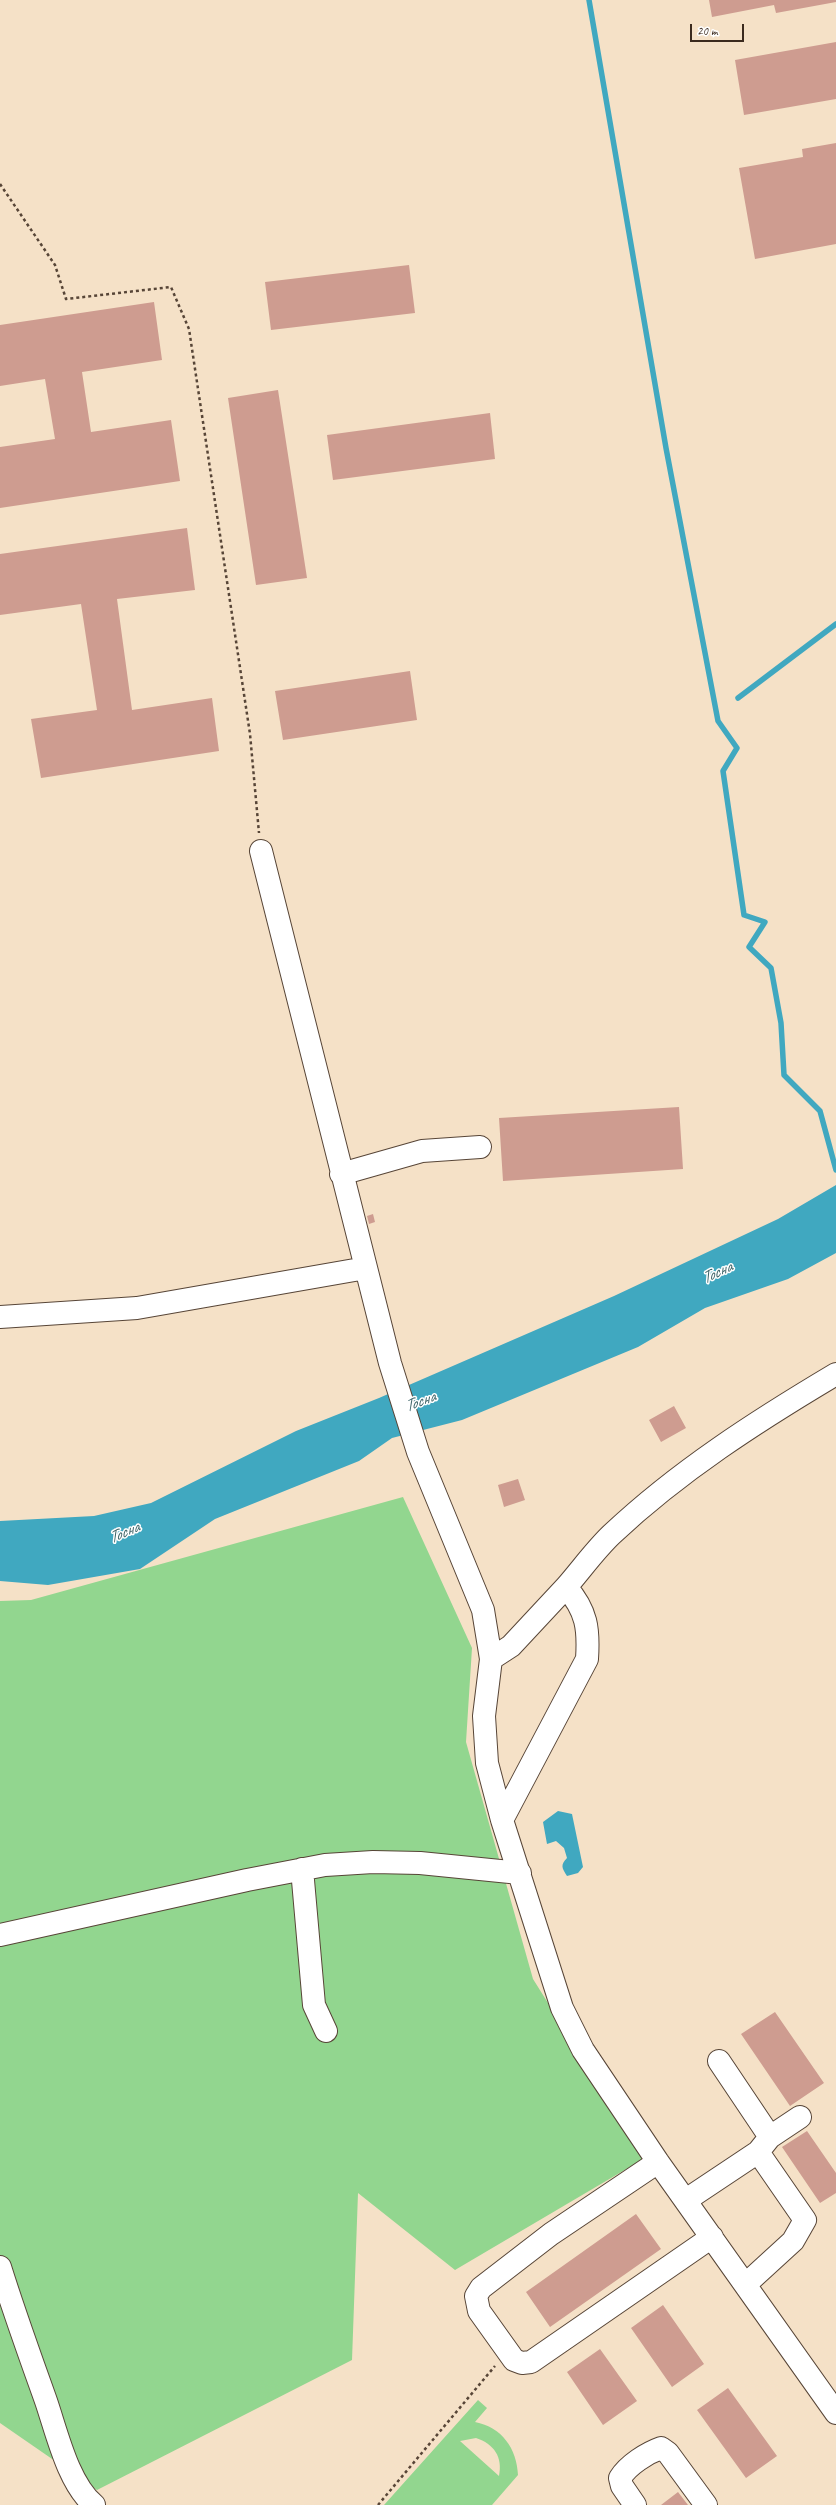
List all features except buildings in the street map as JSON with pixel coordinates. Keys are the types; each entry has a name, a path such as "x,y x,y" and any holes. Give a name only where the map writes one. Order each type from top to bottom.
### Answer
{"street":[{"path":"260,851 390,1362 418,1452 482,1610 491,1659 484,1716 484,1740 487,1763 502,1820 562,2008 583,2050 658,2162 834,2405"},
{"path":"341,1174 422,1151 480,1147"},
{"path":"0,1317 136,1308 366,1268"},
{"path":"491,1659 511,1646 566,1587 611,1535 690,1469 770,1414 836,1374"},
{"path":"502,1820 587,1659 589,1631 577,1599 566,1587"},
{"path":"0,1935 302,1869 333,1864 404,1863 520,1874"},
{"path":"302,1869 314,2005 326,2031"},
{"path":"719,2061 805,2220 793,2241 746,2284"},
{"path":"686,2200 800,2117"},
{"path":"658,2162 551,2234 481,2288 476,2296 478,2310 514,2360 522,2363 531,2362 712,2236"},
{"path":"0,2267 25,2346 72,2476 85,2498 94,2505"},
{"path":"635,2505 622,2486 620,2478 624,2472 653,2451 661,2448 668,2453 706,2505"}],"path":[{"path":"0,184 55,265 66,299 170,288 189,329 250,734 260,851"},
{"path":"378,2505 508,2350"}],"green space":[{"path":"403,1497 472,1648 466,1742 533,1979 645,2158 455,2270 358,2193 352,2360 97,2490 0,2423 0,1601 31,1600"},
{"path":"478,2400 487,2408 475,2422 493,2429 506,2441 515,2456 518,2475 492,2505 384,2505","holes":["476,2438 488,2444 496,2452 500,2463 499,2476 460,2441"]}],"water":[{"name":"Тосна","path":"836,1185 836,1253 788,1279 705,1308 638,1347 462,1420 392,1438 359,1461 215,1519 140,1569 48,1585 0,1581 0,1521 94,1516 151,1503 296,1431 379,1398 614,1296 778,1219"},
{"path":"558,1811 572,1814 583,1867 578,1873 567,1876 562,1867 567,1858 564,1848 556,1841 547,1844 543,1822"}],"waterway":[{"path":"589,0 666,448 718,721 737,748 723,771 744,915 765,922 749,947 771,968 781,1023 784,1075 820,1111 836,1170"},
{"path":"738,698 836,624"}]}
